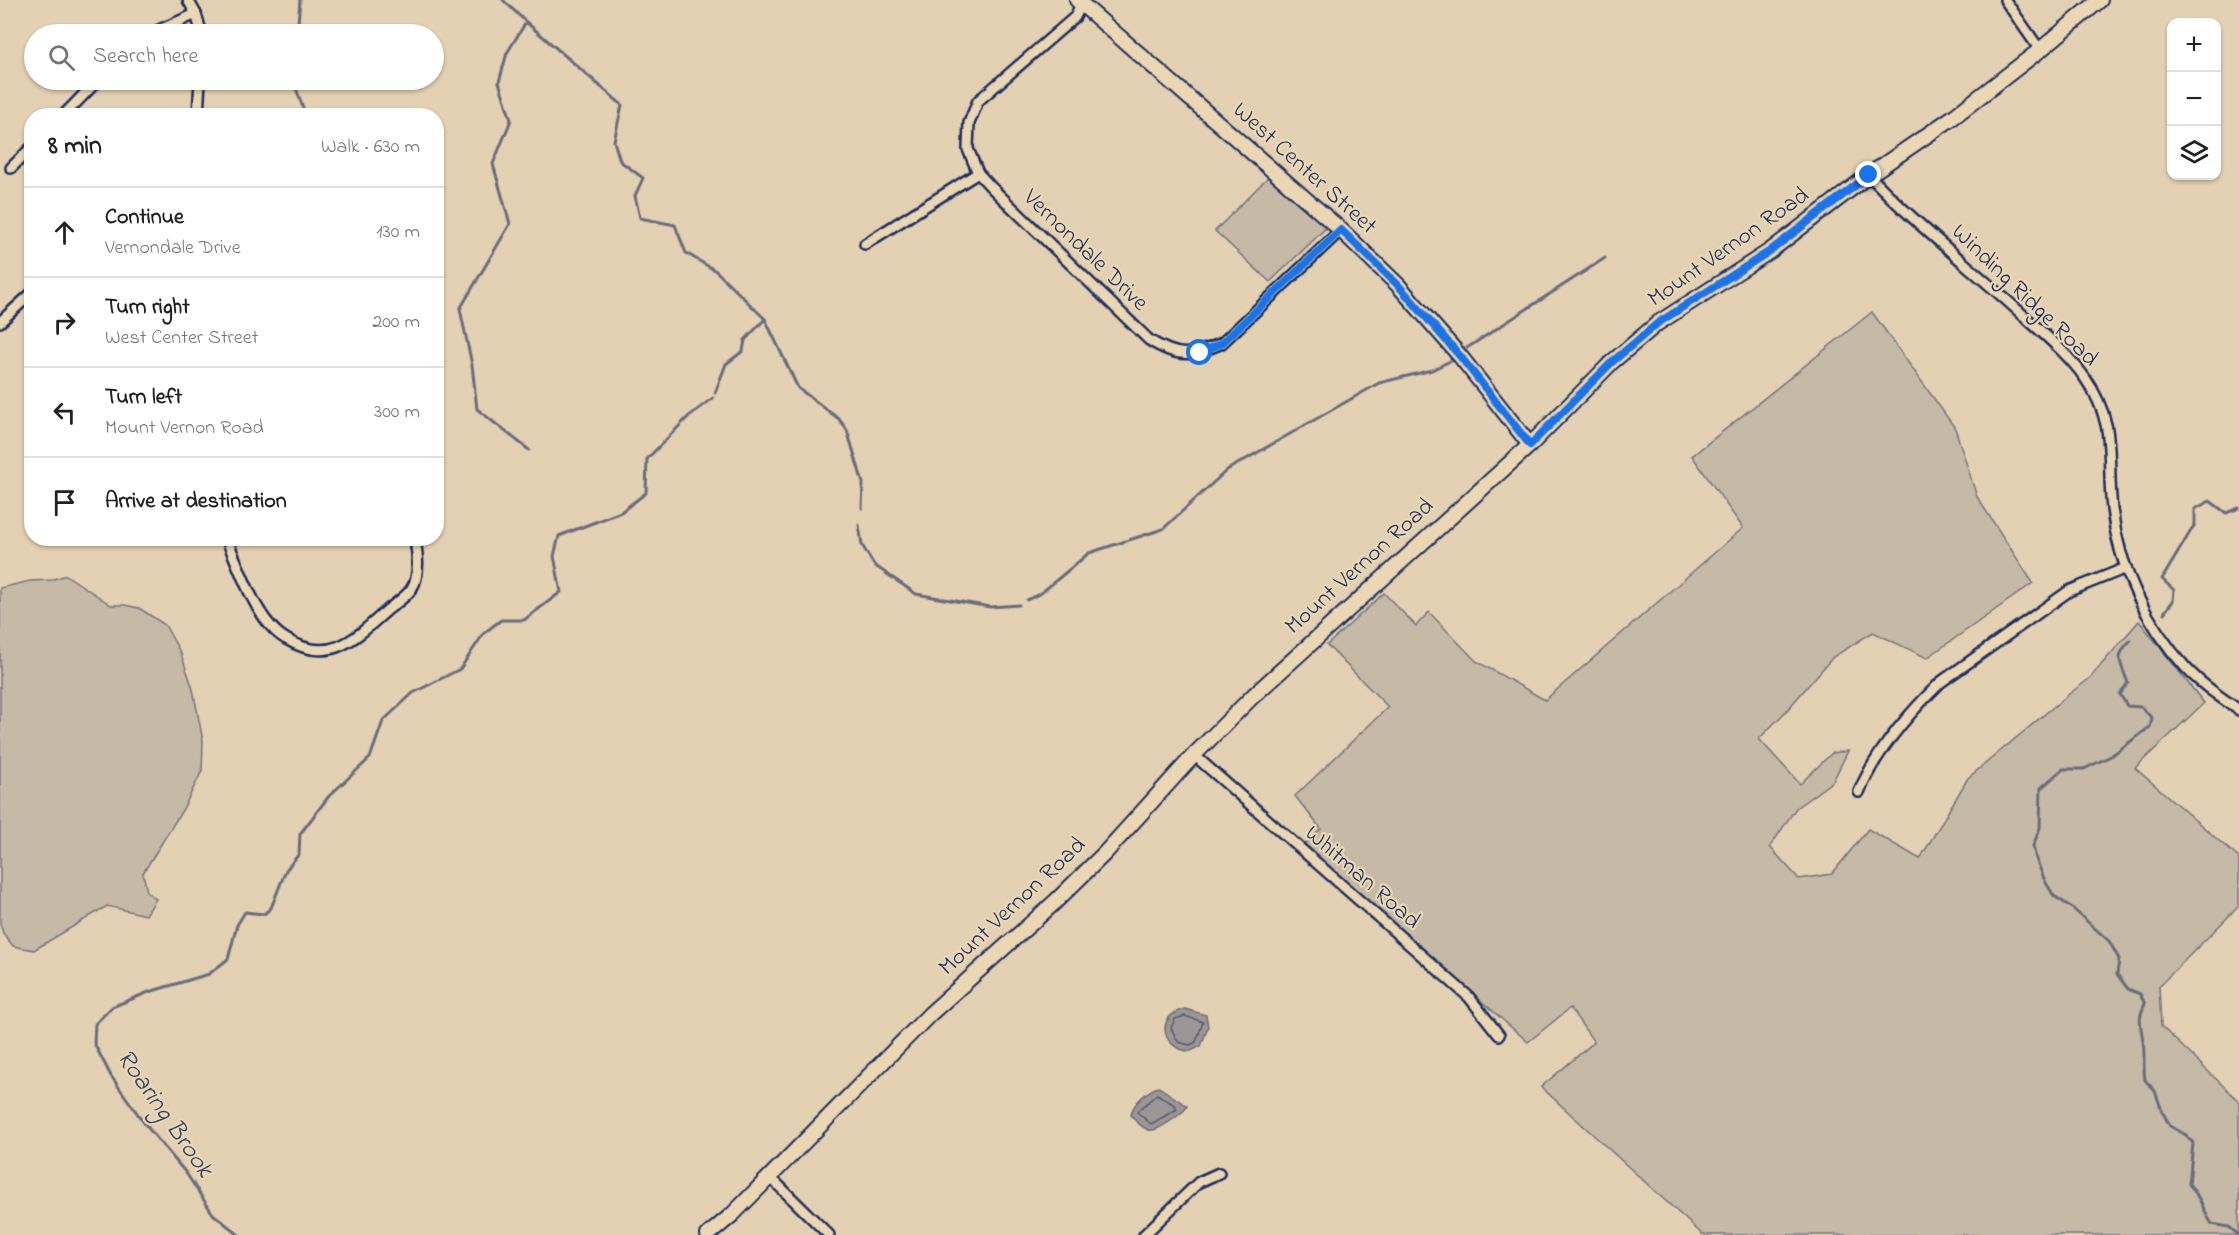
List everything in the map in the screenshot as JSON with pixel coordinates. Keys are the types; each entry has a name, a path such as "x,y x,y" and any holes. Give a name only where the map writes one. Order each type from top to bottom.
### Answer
{"main road":[{"name":"Mount Vernon Road","path":"708,1235 733,1214 930,1014 1055,902 1104,853 1194,755 1283,668 1530,445 1612,362 1658,323 1770,251 1869,175 1952,118 2100,0"},
{"name":"West Center Street","path":"1080,1 1341,230 1398,285 1460,356 1530,445"}],"street":[{"path":"188,0 199,24"},
{"path":"2005,0 2040,50"},
{"name":"Vernondale Drive","path":"1080,1 1075,16 1060,31 978,100 969,123 968,149 978,173 1149,340 1165,350 1181,353 1200,353 1222,343 1341,230"},
{"path":"173,24 196,14"},
{"path":"71,108 88,90"},
{"path":"198,108 199,90"},
{"path":"11,168 24,155"},
{"path":"865,244 978,173"},
{"name":"Winding Ridge Road","path":"1869,175 1895,202 2043,333 2085,377 2106,419 2109,435 2112,508 2126,568 2140,603 2164,641 2186,668 2210,690 2239,710"},
{"path":"0,322 24,300"},
{"path":"230,546 262,616 284,639 306,648 332,650 355,639 412,588 417,567 415,546"},
{"path":"1859,792 1869,770 1927,696 1941,682 2069,591 2126,568"},
{"name":"Whitman Road","path":"1194,755 1469,998 1499,1035"},
{"path":"1144,1235 1167,1215 1198,1182 1219,1173"},
{"path":"769,1176 829,1235"}],"shaded area":[{"path":"1270,175 1328,226 1270,282 1215,231"},
{"path":"1872,312 1955,428 1977,497 2033,583 1927,658 1873,632 1833,657 1759,739 1800,784 1832,753 1848,751 1833,781 1796,808 1770,847 1799,879 1832,874 1868,829 1920,859 1968,778 2089,679 2139,621 2204,703 2135,768 2239,858 2239,906 2159,986 2161,1026 2239,1101 2239,1235 1703,1235 1541,1087 1594,1042 1570,1008 1528,1042 1304,845 1321,829 1295,796 1388,707 1327,645 1384,593 1416,626 1429,612 1476,661 1545,700 1743,528 1692,456"},
{"path":"66,575 111,605 139,608 165,625 181,654 193,689 203,741 202,771 183,809 143,873 147,892 156,899 146,915 107,906 34,950 13,946 3,933 0,924 0,588 30,581 51,580"}],"water":[{"path":"1185,1009 1206,1015 1208,1027 1201,1046 1191,1051 1174,1045 1168,1040 1166,1033 1165,1025 1168,1019"},
{"path":"1159,1087 1187,1106 1170,1121 1149,1130 1131,1115 1134,1106 1142,1098"}],"waterway":[{"path":"298,24 300,0"},
{"name":"Roaring Brook","path":"503,0 622,105 614,141 620,161 643,178 635,196 640,218 675,225 686,253 716,271 765,319 745,340 743,351 726,364 715,393"},
{"path":"526,22 507,53 499,82 511,120 493,164 510,224 460,309 472,365 477,409 529,450"},
{"path":"297,90 303,108"},
{"path":"1467,348 1605,258"},
{"path":"765,319 798,388 839,419 847,430 863,483 862,508"},
{"path":"1027,600 1041,593 1089,553 1163,529 1227,470 1379,383 1432,370 1450,361"},
{"name":"Roaring Brook","path":"239,1235 213,1214 186,1173 144,1123 111,1076 94,1043 95,1024 112,1007 149,992 209,974 228,959 237,925 245,912 264,914 271,908 286,870 299,854 300,834 329,796 370,758 383,721 413,693 460,669 484,633 501,620 524,620 561,592 554,556 559,536 621,512 646,493 647,459 688,417 713,398"},
{"path":"2164,613 2173,601 2174,590 2162,579 2195,524 2195,509 2210,501 2226,513 2239,508"},
{"path":"859,525 862,545 874,565 916,594 990,607 1019,605"},
{"path":"2131,640 2120,656 2128,683 2120,694 2127,706 2141,707 2152,718 2150,727 2111,756 2084,769 2063,769 2041,788 2040,828 2033,846 2045,881 2054,896 2071,907 2109,941 2119,959 2117,974 2128,989 2140,994 2145,1004 2140,1023 2144,1046 2145,1080 2155,1091 2170,1126 2186,1135 2193,1143 2189,1184 2197,1194 2212,1224 2229,1227 2239,1235"}],"route":[{"path":"1200,353 1222,343 1341,230 1398,285 1460,356 1530,445 1565,407 1612,362 1658,323 1770,251 1869,175"}]}
